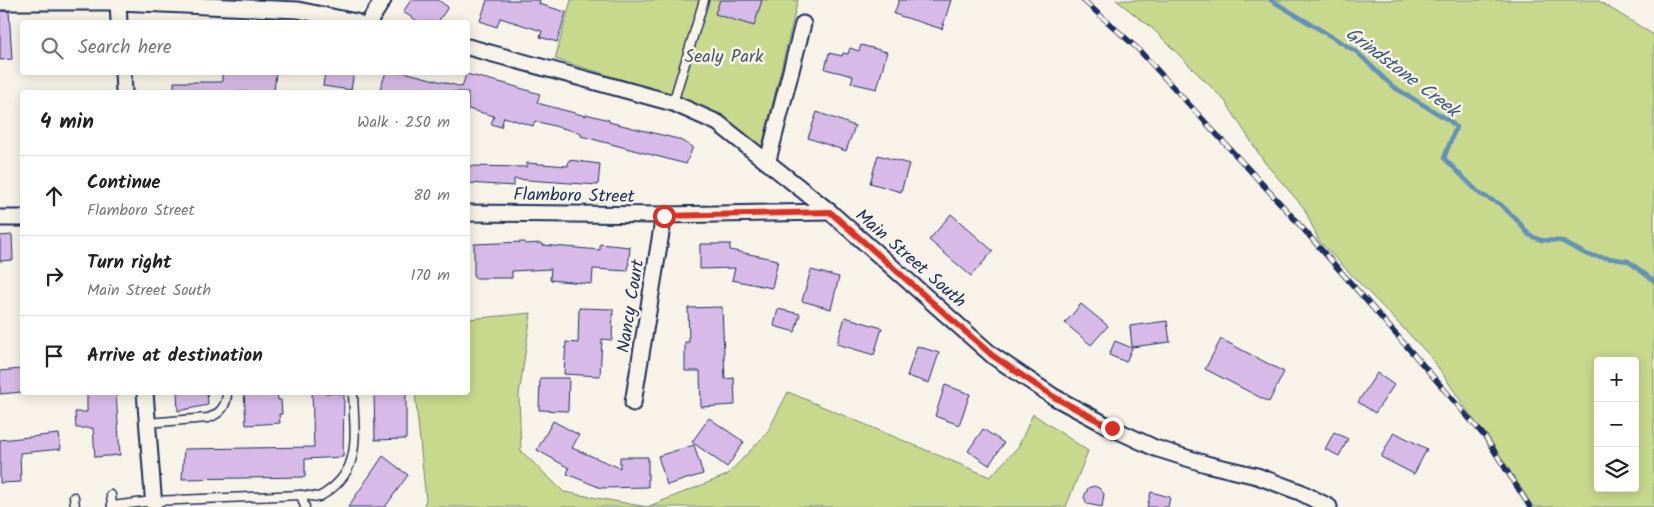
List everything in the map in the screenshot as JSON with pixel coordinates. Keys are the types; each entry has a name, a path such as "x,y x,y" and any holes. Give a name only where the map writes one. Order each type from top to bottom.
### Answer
{"street":[{"path":"370,20 383,0"},
{"path":"0,2 186,3 298,10 346,20"},
{"path":"118,2 119,20"},
{"path":"768,160 803,24"},
{"name":"Main Street South","path":"470,48 673,103 718,123 768,160 830,212 993,356 1054,397 1112,428 1155,448 1206,464 1257,476 1300,492 1329,507"},
{"path":"122,75 124,90"},
{"name":"Flamboro Street","path":"470,213 664,216 830,212"},
{"name":"Nancy Court","path":"633,403 664,216"},
{"path":"0,218 20,218"},
{"path":"145,395 153,504"}],"lane":[{"path":"673,103 704,0"},
{"path":"147,423 208,418 220,411 225,405 227,395"},
{"path":"111,495 112,506 301,495 319,497 341,479 352,463 355,454 353,395"},
{"path":"301,495 305,507"},
{"path":"74,497 75,507"}],"green space":[{"name":"Sealy Park","path":"571,0 798,0 762,147 721,116 670,94 555,59"},
{"path":"1116,0 1597,0 1654,35 1654,507 1533,507 1431,357 1319,241 1304,208 1265,163 1225,101 1153,29"},
{"path":"531,313 519,395 521,451 564,492 647,507 423,507 426,500 415,395 470,395 470,319"},
{"path":"788,392 990,477 1018,447 1033,414 1088,451 1066,507 647,507 727,475 767,433"}],"building":[{"path":"411,0 438,0 448,7 439,20 416,20 403,12"},
{"path":"487,0 540,0 539,4 566,12 557,42 540,37 542,31 500,18 497,27 480,21"},
{"path":"720,0 762,0 754,26 715,14"},
{"path":"899,0 951,0 942,29 894,14"},
{"path":"0,11 9,11 12,59 0,60"},
{"path":"861,45 887,52 877,89 851,83 853,76 825,69 829,53 842,56 843,53 848,54 850,48 859,51"},
{"path":"222,75 276,75 274,90 174,90 174,82 222,82"},
{"path":"325,75 354,75 351,90 323,86"},
{"path":"385,75 416,75 462,87 466,75 470,75 540,94 537,103 678,139 693,147 686,164 581,136 581,133 535,121 533,126 504,117 501,127 491,124 494,116 470,110 470,90 380,90"},
{"path":"817,112 855,126 846,151 808,138"},
{"path":"878,155 909,164 901,192 870,183"},
{"path":"569,160 600,164 598,185 514,179 514,186 470,183 470,166 527,167 527,163 568,166"},
{"path":"951,214 993,251 971,276 929,240"},
{"path":"12,235 13,260 0,261 0,236"},
{"path":"525,242 525,244 542,243 542,245 600,250 600,244 630,247 628,271 593,269 592,284 550,280 551,269 512,271 512,278 474,278 474,244"},
{"path":"700,244 730,244 730,250 778,260 772,288 732,280 735,268 700,269"},
{"path":"811,270 839,277 831,309 802,301"},
{"path":"1081,304 1108,326 1091,345 1065,323"},
{"path":"722,307 725,379 734,378 735,405 701,407 700,371 685,371 685,342 689,342 688,308"},
{"path":"579,308 613,309 612,340 602,339 600,376 564,374 566,342 578,343"},
{"path":"778,309 800,314 795,332 774,326"},
{"path":"845,317 882,328 874,355 837,344"},
{"path":"1167,321 1170,342 1132,347 1130,326"},
{"path":"1221,339 1284,372 1269,402 1205,369"},
{"path":"1115,341 1132,348 1126,362 1109,355"},
{"path":"917,346 939,353 929,383 907,376"},
{"path":"20,369 20,392 0,394 0,371"},
{"path":"1377,373 1394,385 1375,413 1358,402"},
{"path":"540,378 569,378 568,411 539,410"},
{"path":"945,385 970,394 959,425 935,416"},
{"path":"87,395 116,395 120,455 95,457 93,428 76,428 75,412 87,412"},
{"path":"177,395 207,395 208,405 178,411"},
{"path":"244,395 277,395 278,400 281,400 282,414 279,414 280,423 246,425"},
{"path":"312,395 344,395 343,457 305,459 305,477 182,479 184,449 314,447"},
{"path":"374,395 406,395 406,439 375,440"},
{"path":"709,418 744,442 727,467 692,442"},
{"path":"553,421 579,435 572,448 620,468 620,457 648,457 648,487 601,488 567,474 569,468 537,450"},
{"path":"983,429 1004,443 989,465 968,451"},
{"path":"1334,432 1348,439 1339,456 1325,449"},
{"path":"1394,432 1427,449 1414,474 1381,457"},
{"path":"59,434 61,449 20,453 21,482 0,483 0,440"},
{"path":"694,445 703,474 667,485 658,456"},
{"path":"383,456 408,475 385,507 348,507"},
{"path":"1094,486 1099,488 1104,494 1102,507 1087,504 1084,497 1088,488"},
{"path":"1151,492 1170,497 1168,507 1147,507"}],"waterway":[{"name":"Grindstone Creek","path":"1271,0 1357,52 1392,86 1450,121 1456,127 1444,158 1480,194 1500,204 1518,221 1529,235 1541,240 1561,241 1588,255 1628,261 1654,281"}],"railway":[{"path":"1083,0 1138,49 1290,214 1486,438 1530,507"}],"route":[{"path":"664,216 830,212 993,356 1054,397 1112,428"}]}
